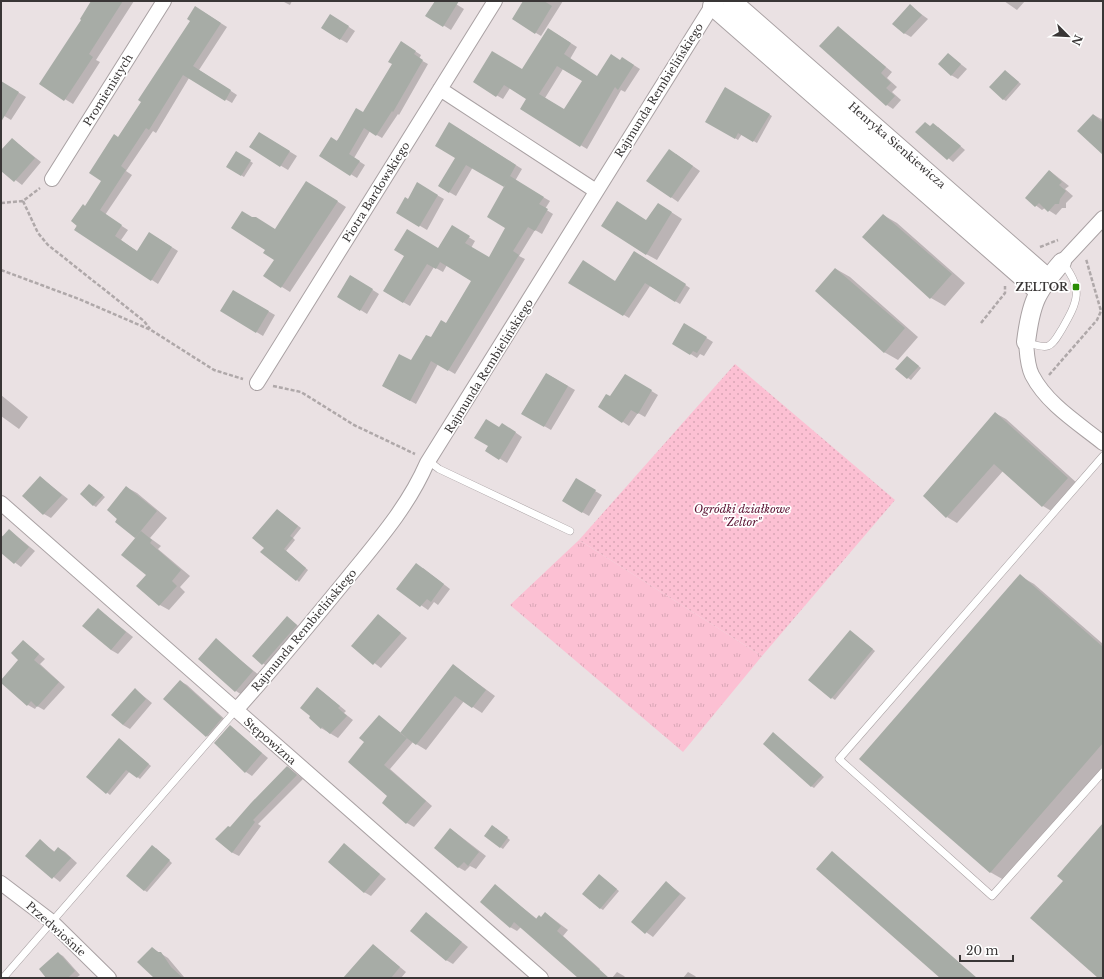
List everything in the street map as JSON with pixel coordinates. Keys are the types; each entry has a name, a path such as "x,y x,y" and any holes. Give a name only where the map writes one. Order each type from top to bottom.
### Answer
{"street":[{"name":"Promienistych","path":"52,180 164,1"},
{"name":"Piotra Bardowskiego","path":"257,383 495,1"},
{"name":"Henryka Sienkiewicza","path":"732,1 1044,285"},
{"name":"Henryka Sienkiewicza","path":"714,4 1044,285"},
{"name":"Rajmunda Rembielińskiego","path":"236,710 278,663 379,540 411,496 430,462 596,191 714,4"},
{"path":"440,89 596,191"},
{"path":"1103,218 1062,262 1033,301 1029,316 1026,342 1027,359 1032,374 1042,390 1061,409 1103,443"},
{"name":"Stępowizna","path":"1,503 541,978"},
{"name":"Przedwiośnie","path":"1,883 51,921 109,978"}],"lane":[{"path":"1026,342 1039,346 1048,346 1056,339 1073,309 1076,287 1073,275 1062,262"},
{"path":"1103,456 839,759 992,896 1103,772"},
{"path":"430,462 439,469 570,531"},
{"path":"3,978 236,710"}],"path":[{"path":"1,203 23,201 52,180"},
{"path":"23,201 38,233 48,245 144,321 152,330"},
{"path":"1045,380 1097,320 1101,310 1085,257"},
{"path":"1,270 79,298 152,330 214,370 257,383 301,392 354,425 430,462"}],"green space":[{"name":"Ogródki działkowe \"Zeltor\"","path":"735,364 895,500 762,656 579,540"},
{"path":"579,540 762,656 683,752 510,605"}],"building":[{"path":"91,1 123,1 89,54 93,57 64,101 39,84 81,20 80,19"},
{"path":"435,1 459,1 443,27 425,16"},
{"path":"523,1 544,1 552,6 535,34 512,19"},
{"path":"910,4 922,15 904,34 892,24"},
{"path":"195,6 221,23 193,66 231,90 225,101 183,75 149,130 146,128 121,166 126,170 100,210 122,225 115,236 137,251 149,232 172,247 151,281 74,230 77,226 71,221 83,204 85,206 101,181 89,173 114,134 118,137 141,102 138,100 190,21 187,19"},
{"path":"330,14 349,26 340,40 321,28"},
{"path":"838,26 886,67 881,73 891,83 886,88 895,96 886,106 819,46"},
{"path":"548,28 571,43 564,54 597,76 611,54 620,60 622,57 634,65 618,90 615,87 580,147 520,109 526,99 504,85 496,97 473,82 492,51 522,69","holes":["557,66 582,81 564,109 539,94"]},
{"path":"401,41 416,51 414,54 423,60 393,112 392,111 376,136 364,128 349,154 360,161 350,176 319,156 331,137 337,141 356,108 363,112 392,64 388,62"},
{"path":"948,53 961,64 951,76 938,64"},
{"path":"1005,70 1019,82 1003,100 989,87"},
{"path":"1,81 19,92 1,122"},
{"path":"725,87 770,114 753,142 738,133 735,139 705,122"},
{"path":"1093,114 1103,123 1103,155 1077,131"},
{"path":"449,122 516,165 504,187 466,165 449,193 438,186 455,158 435,146"},
{"path":"925,122 930,126 933,123 961,146 947,160 915,132"},
{"path":"259,132 290,151 280,167 249,147"},
{"path":"12,138 35,158 14,182 1,171 1,150"},
{"path":"669,149 693,166 671,198 646,181"},
{"path":"236,151 251,160 241,176 226,167"},
{"path":"1049,170 1062,182 1059,185 1066,191 1060,199 1059,204 1055,204 1048,212 1039,203 1035,207 1025,198"},
{"path":"510,176 544,197 539,204 548,209 535,231 528,227 513,251 519,255 448,371 431,361 410,401 382,386 399,354 411,360 426,335 431,337 441,320 446,323 471,281 440,262 436,269 427,264 403,303 383,291 404,256 394,250 407,229 438,248 452,225 470,236 465,243 489,257 505,228 487,217"},
{"path":"306,181 338,201 281,288 263,276 274,260 263,253 265,250 231,228 242,211 252,217 256,217 275,229"},
{"path":"417,182 438,195 419,227 396,213 405,197 408,199"},
{"path":"617,201 646,220 658,203 672,212 646,255 601,226"},
{"path":"883,214 952,274 930,299 862,237"},
{"path":"634,251 686,284 675,302 645,283 623,316 568,283 583,260 615,281"},
{"path":"835,268 905,328 884,353 815,291"},
{"path":"350,275 373,289 360,311 337,297"},
{"path":"233,290 269,311 256,333 220,311"},
{"path":"684,323 707,337 697,353 693,351 690,355 672,344"},
{"path":"907,356 919,366 907,379 895,369"},
{"path":"546,373 568,386 544,427 521,414"},
{"path":"625,374 652,390 638,414 631,410 622,423 598,407 606,394 610,396"},
{"path":"995,412 1068,478 1042,507 994,464 946,518 923,496"},
{"path":"486,419 499,427 502,423 516,432 499,460 485,451 488,446 474,438"},
{"path":"40,476 62,495 43,515 22,496"},
{"path":"576,478 596,490 582,513 562,501"},
{"path":"89,484 103,495 93,506 80,494"},
{"path":"126,486 157,511 135,538 115,522 117,519 107,510"},
{"path":"277,509 298,526 290,536 293,538 284,549 306,568 296,581 260,552 264,548 252,538"},
{"path":"9,529 29,547 14,564 1,553 1,538"},
{"path":"141,531 152,540 150,543 181,570 172,581 177,586 159,606 136,586 146,575 121,555"},
{"path":"416,563 444,584 431,602 427,599 420,607 396,589"},
{"path":"1020,574 1103,647 1103,743 990,873 859,759"},
{"path":"98,608 126,632 111,650 82,626"},
{"path":"378,614 401,633 373,665 351,646"},
{"path":"287,616 297,625 262,665 252,656"},
{"path":"850,630 873,649 831,699 808,680"},
{"path":"216,638 253,671 235,692 198,659"},
{"path":"23,640 39,654 34,660 59,682 37,707 31,701 27,706 1,683 1,680 18,660 11,653"},
{"path":"453,664 486,690 472,708 455,696 416,745 400,733"},
{"path":"180,680 222,718 206,737 163,699"},
{"path":"317,687 340,706 338,708 347,716 330,734 322,727 321,729 309,718 310,716 300,708"},
{"path":"135,688 146,699 123,725 111,715"},
{"path":"379,715 407,738 384,765 426,801 406,824 382,803 387,796 348,762 364,742 359,738"},
{"path":"230,725 262,753 245,773 214,743"},
{"path":"773,732 822,775 811,787 763,744"},
{"path":"119,738 149,764 137,778 126,770 106,794 86,777"},
{"path":"287,766 297,775 253,820 255,822 232,853 215,839 228,826 230,827"},
{"path":"1103,823 1103,978 1098,978 1030,918 1063,881 1057,876"},
{"path":"492,825 508,837 500,848 484,836"},
{"path":"450,828 479,852 468,866 464,862 458,868 434,848"},
{"path":"40,839 54,852 58,847 71,858 52,879 25,856"},
{"path":"344,843 380,874 364,893 328,862"},
{"path":"152,845 170,860 144,891 126,876"},
{"path":"832,851 977,978 940,978 816,869"},
{"path":"599,874 617,889 600,909 582,894"},
{"path":"666,881 680,894 645,934 631,922"},
{"path":"495,884 536,919 539,915 541,917 545,912 561,926 557,931 609,978 578,978 514,922 510,928 480,902"},
{"path":"426,912 462,942 446,961 410,931"},
{"path":"373,944 400,967 391,978 343,978"},
{"path":"152,947 158,952 161,952 171,967 183,978 154,978 137,962"},
{"path":"58,952 75,971 68,978 46,978 39,969"}],"place":[{"name":"ZELTOR","path":"1076,287"}]}
